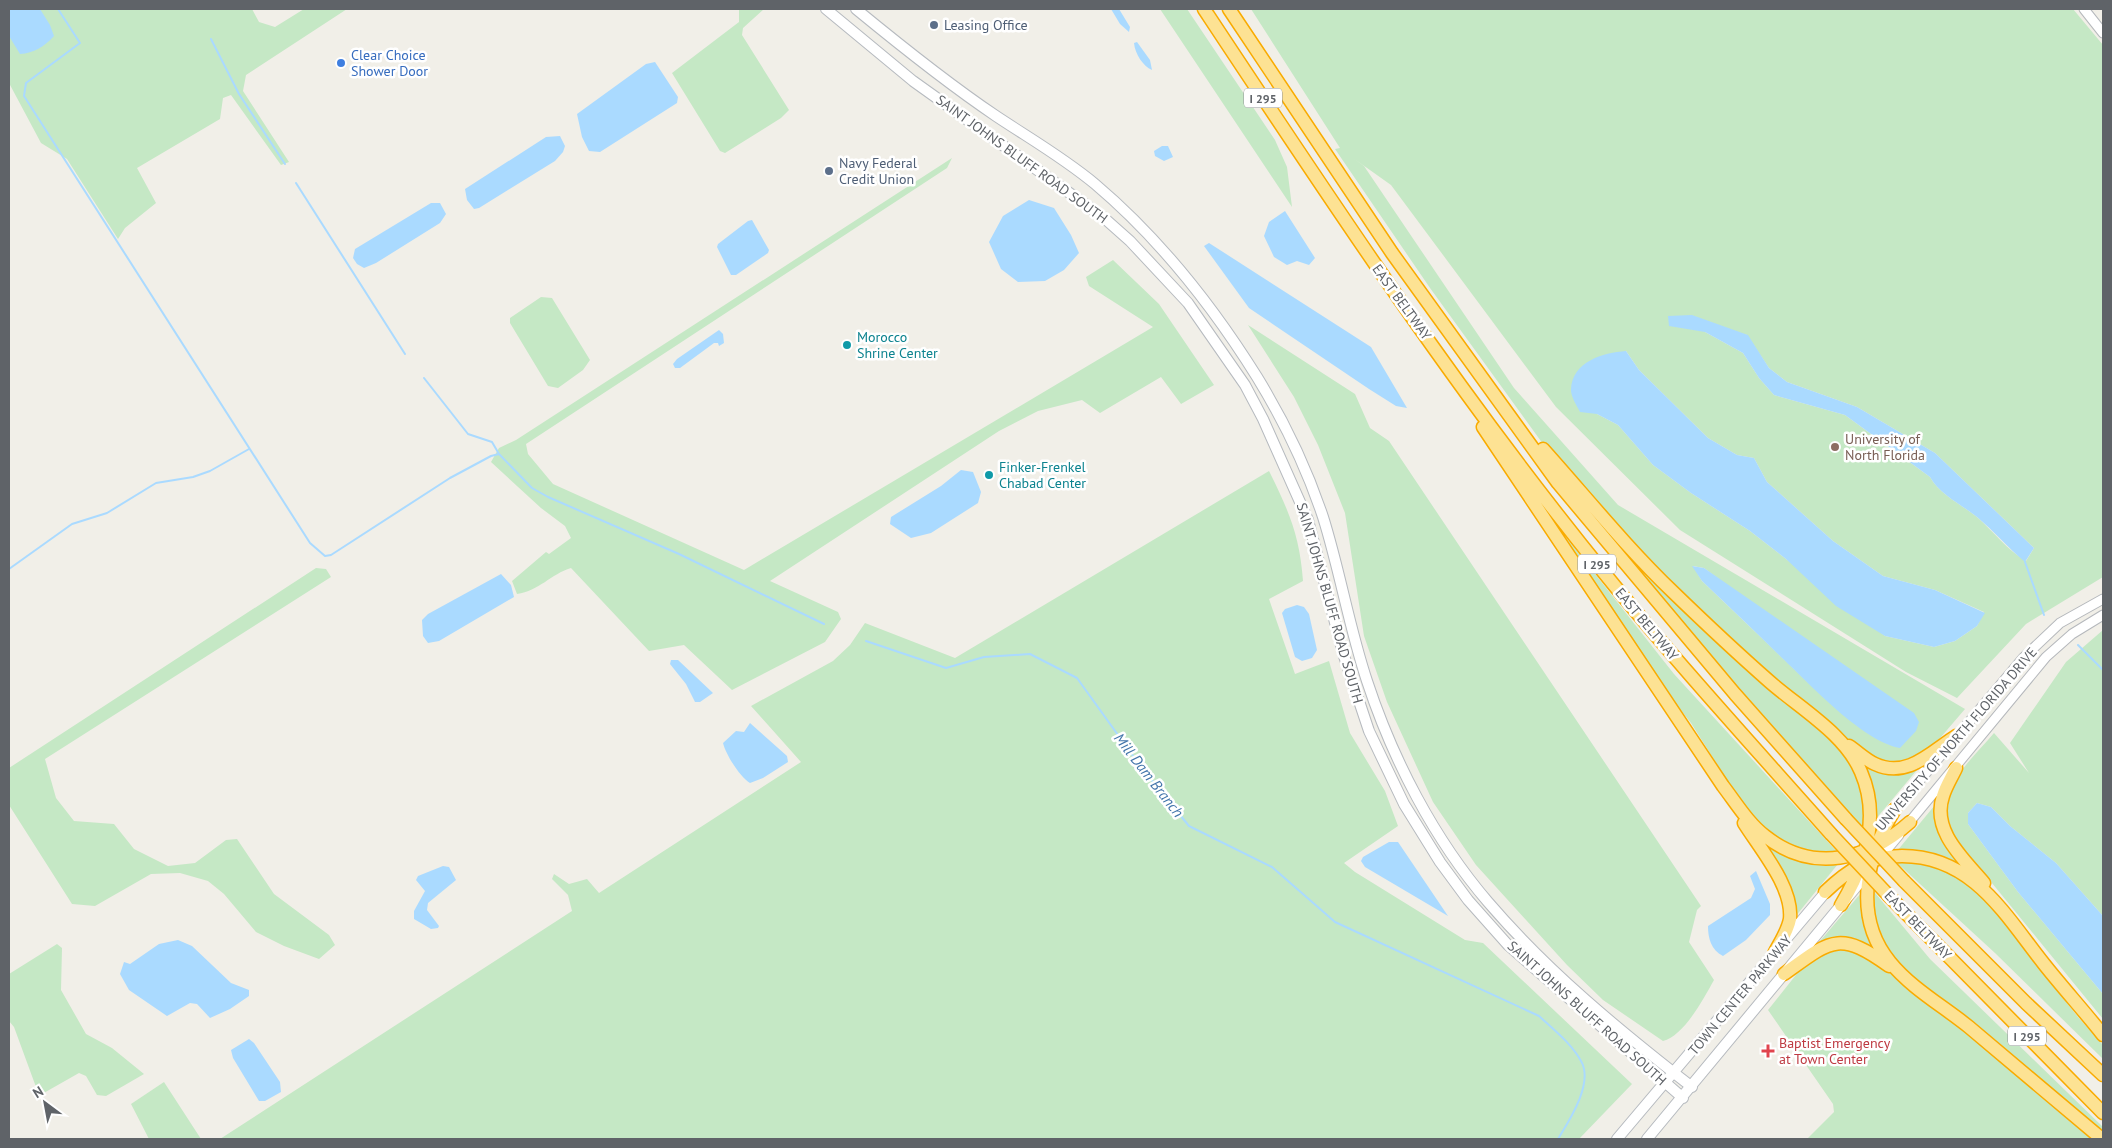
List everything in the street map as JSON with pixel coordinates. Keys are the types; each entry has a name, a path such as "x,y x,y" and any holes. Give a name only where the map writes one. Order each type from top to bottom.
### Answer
{"highway":[{"name":"EAST BELTWAY","path":"1204,9 1383,278 1536,486 1605,574 1718,707 1831,834 1951,960 2103,1113"},
{"name":"EAST BELTWAY","path":"1230,9 1392,253 1564,490 1735,694 1846,819 1904,881 2103,1075"},
{"path":"1383,278 1418,334 1469,405 1723,786 1788,894 1790,920 1774,954"},
{"path":"1494,395 1658,578 1742,657 1839,739 1874,764 1898,769 1917,764 1956,736"},
{"path":"1839,739 1853,757 1866,787 1870,823 1867,899 1870,924 1878,944 1889,961 1905,977"},
{"path":"1956,768 1943,796 1940,820 1943,830 1989,889 1998,904 2103,1035"},
{"path":"1723,786 1754,825 1778,845 1801,854 1820,858 1914,856 1946,864 1971,879 1998,904"},
{"path":"1841,905 1895,809"},
{"path":"1825,892 1842,876 1910,822"},
{"path":"1784,974 1816,951 1828,945 1845,943 1866,949 1953,1014 2102,1139"},
{"name":"I 295","path":"1951,960 2103,1105"}],"main road":[{"name":"SAINT JOHNS BLUFF ROAD SOUTH","path":"826,9 914,81 1103,217 1130,241 1188,303 1245,385 1291,478 1308,520 1358,701 1383,762 1418,827 1468,900 1508,945 1683,1098"},
{"name":"SAINT JOHNS BLUFF ROAD SOUTH","path":"856,9 892,40 933,71 1093,182 1166,252 1203,296 1257,377 1302,462 1323,518 1354,637 1375,703 1394,750 1436,829 1467,875 1514,931 1556,974 1692,1087"},
{"name":"TOWN CENTER PARKWAY","path":"1617,1139 1825,892"},
{"name":"TOWN CENTER PARKWAY","path":"1647,1139 1683,1098 1841,905"}],"street":[{"path":"2084,9 2103,33"},
{"name":"UNIVERSITY OF NORTH FLORIDA DRIVE","path":"1895,809 1956,736 2036,646 2060,623 2103,599"},
{"name":"UNIVERSITY OF NORTH FLORIDA DRIVE","path":"1910,822 2046,657 2072,634 2103,615"}],"green space":[{"path":"9,9 252,9 259,22 275,27 304,9 347,9 246,75 243,91 289,162 281,165 231,95 223,98 220,119 137,168 156,203 125,228 118,239 67,159 41,143 9,83"},
{"path":"739,9 764,9 743,28 742,35 789,110 781,118 725,153 720,151 672,73 739,22"},
{"path":"1160,9 1187,9 1275,140 1287,167 1292,207"},
{"name":"University of North Florida","path":"1251,9 2073,9 2103,45 2103,577 2026,624 1957,698 1906,672 1680,530 1556,407 1391,185 1353,158 1364,166 1514,388 1618,505 1965,709 1929,751 1913,763 1874,761 1809,710 1712,627 1551,455 1430,288 1335,149 1340,148","holes":["1721,327 1747,335 1769,368 1787,382 1857,407 1935,453 2034,548 2026,561 2019,557 1977,517 1939,489 1930,477 1845,415 1774,395 1759,378 1743,353 1705,332","1626,351 1639,370 1708,438 1737,455 1754,458 1767,482 1833,541 1883,576 1935,590 1984,612 1977,626 1955,641 1934,647 1885,636 1750,531 1691,493 1653,465 1618,425 1597,414","1693,566 1704,568 1732,589 1860,728 1815,689 1702,581"]},
{"path":"952,158 947,168 526,444 528,454 553,484 744,570 1153,327 1089,286 1086,277 1113,260 1159,304 1214,385 1181,404 1161,377 1100,413 1082,400 1038,411 999,431 770,581 838,612 841,619 825,642 732,690 684,645 649,651 571,568 557,574 532,590 517,594 512,581 546,552 549,554 571,538 565,526 541,508 491,462 499,448 516,440"},
{"path":"541,297 552,298 590,360 583,370 558,388 548,386 510,323 510,318"},
{"path":"1248,325 1355,394 1370,428 1389,441 1701,906 1697,910 1689,942 1714,980 1693,1015 1671,1038 1663,1041 1603,1000 1567,965 1476,865 1433,802 1387,702 1364,636 1345,513 1318,445 1294,397"},
{"path":"1269,471 1292,524 1301,565 1303,581 1269,599 1295,674 1329,661 1350,733 1385,791 1398,826 1344,863 1355,872 1465,940 1483,943 1632,1084 1579,1139 220,1139 572,911 568,895 552,879 554,874 569,884 587,879 599,893 801,762 751,706 833,661 850,645 865,623 955,658"},
{"path":"1554,522 1674,674 1839,854 1800,850 1768,834 1744,807 1691,723 1657,680"},
{"path":"1608,530 1841,748 1853,769 1860,787 1864,806 1864,829 1716,662"},
{"path":"316,568 326,569 331,577 45,759 56,798 74,821 114,824 134,849 168,866 195,863 226,840 237,839 274,894 329,935 335,945 319,959 284,946 256,932 224,894 208,881 180,873 151,874 95,906 72,904 9,805 9,768"},
{"path":"2103,630 2103,916 2056,863 2010,826 1991,807 1977,803 1968,813 1968,824 2018,892 2103,994 2103,1019 1947,828 1944,815 1945,801 1957,776 1994,733 2029,773 2010,743 2066,662"},
{"path":"1859,759 1917,770 1875,820"},
{"path":"1935,805 1937,805 1969,871 1897,851"},
{"path":"1758,837 1838,864 1795,917"},
{"path":"1895,861 1927,862 1963,879 1985,899 2078,1017 2103,1045 2103,1059 1995,953"},
{"path":"1871,888 1930,959 2103,1127 2103,1136 1901,968 1878,936"},
{"path":"1861,893 1878,952 1820,943 1820,941"},
{"path":"57,944 62,948 61,990 86,1034 112,1048 144,1074 106,1096 97,1095 86,1076 79,1073 42,1094 36,1087 14,1027 9,1021 9,974"},
{"path":"1834,947 1866,953 1918,992 2096,1139 1807,1139 1834,1112 1833,1104 1768,1010 1807,961"},
{"path":"164,1082 201,1139 149,1139 131,1104"}],"water":[{"path":"9,9 40,9 50,25 54,36 38,49 20,54 9,36"},
{"path":"1111,9 1119,9 1130,27 1129,32 1120,24"},
{"path":"1137,42 1150,60 1152,70 1143,63 1138,55 1134,43"},
{"path":"655,62 678,97 677,103 600,152 589,151 582,137 577,114 646,64"},
{"path":"560,136 565,146 563,152 555,161 479,208 474,209 467,200 465,189 546,137"},
{"path":"1162,146 1168,146 1173,157 1164,161 1155,156 1154,151"},
{"path":"1029,200 1054,208 1071,235 1079,253 1064,270 1045,281 1018,282 1001,269 989,242 1003,216"},
{"path":"431,203 440,203 446,214 440,223 376,263 364,268 357,264 353,258 355,249"},
{"path":"1285,211 1315,258 1309,265 1297,261 1287,265 1274,257 1264,236 1269,222"},
{"path":"752,220 769,250 768,253 736,275 731,275 717,247 718,244"},
{"path":"1209,243 1371,347 1407,408 1396,406 1369,389 1249,308 1204,246"},
{"path":"1692,315 1748,335 1769,368 1787,382 1857,407 1935,453 2034,548 2025,562 1977,517 1939,489 1930,477 1845,415 1774,395 1759,378 1743,353 1705,332 1669,326 1668,316"},
{"path":"719,330 723,334 724,343 719,346 718,343 714,343 680,368 675,368 673,364 677,359"},
{"path":"1626,351 1639,370 1708,438 1737,455 1754,458 1767,482 1833,541 1883,576 1935,590 1985,613 1977,626 1955,641 1934,647 1885,636 1836,606 1786,559 1750,531 1691,493 1653,465 1618,425 1597,414 1580,412 1571,393 1573,380 1577,372 1590,360"},
{"path":"961,470 973,472 981,492 978,503 931,533 911,538 890,524 891,517 941,486"},
{"path":"1692,566 1704,568 1914,713 1919,722 1916,731 1900,748 1885,743 1854,724 1822,696 1702,581"},
{"path":"501,574 511,585 514,597 439,641 428,643 423,636 422,620 428,614"},
{"path":"1297,605 1304,607 1309,614 1317,650 1312,658 1302,661 1295,657 1282,613 1285,609"},
{"path":"671,660 678,660 713,693 700,702 695,702 686,684 670,664"},
{"path":"750,723 787,756 788,762 763,778 750,783 734,765 723,743 736,731 744,732"},
{"path":"1977,803 1991,807 2010,826 2056,863 2103,916 2103,994 2018,892 1968,824 1968,813"},
{"path":"1389,842 1398,842 1448,916 1365,867 1361,861 1363,857"},
{"path":"443,866 449,867 456,880 428,903 427,910 439,926 438,928 431,929 414,919 414,911 425,891 416,880 418,876"},
{"path":"1756,871 1770,904 1770,915 1746,940 1723,956 1711,943 1708,926 1751,898 1755,889 1750,876"},
{"path":"178,940 192,946 231,983 249,990 249,996 230,1009 210,1018 197,1004 190,1003 167,1016 129,990 120,974 124,962 130,964 159,944"},
{"path":"249,1039 254,1043 280,1082 281,1092 265,1101 259,1101 233,1058 231,1050"}],"waterway":[{"path":"58,9 80,43 26,83 24,96 310,543 325,556 331,555 450,478 491,456 499,454 532,488 548,497 679,554 824,624"},
{"path":"211,39 239,94 285,164"},
{"path":"296,183 405,354"},
{"path":"424,378 468,434 492,442 499,454"},
{"path":"9,569 72,524 107,513 156,483 193,477 210,471 249,449"},
{"path":"2025,562 2044,615"},
{"name":"Mill Dam Branch","path":"866,641 946,668 984,657 1030,654 1077,678 1141,767 1189,826 1272,867 1335,922 1539,1016 1562,1037 1581,1061 1584,1070 1584,1080 1578,1102 1558,1139"},
{"path":"2078,645 2103,670"}],"place":[{"name":"Leasing Office","path":"934,25"},
{"name":"Clear Choice Shower Door","path":"341,63"},
{"name":"Navy Federal Credit Union","path":"829,171"},
{"name":"Morocco Shrine Center","path":"847,345"},
{"name":"University of North Florida","path":"1835,447"},
{"name":"Finker-Frenkel Chabad Center","path":"989,475"},
{"name":"Baptist Emergency at Town Center","path":"1768,1051"}]}
